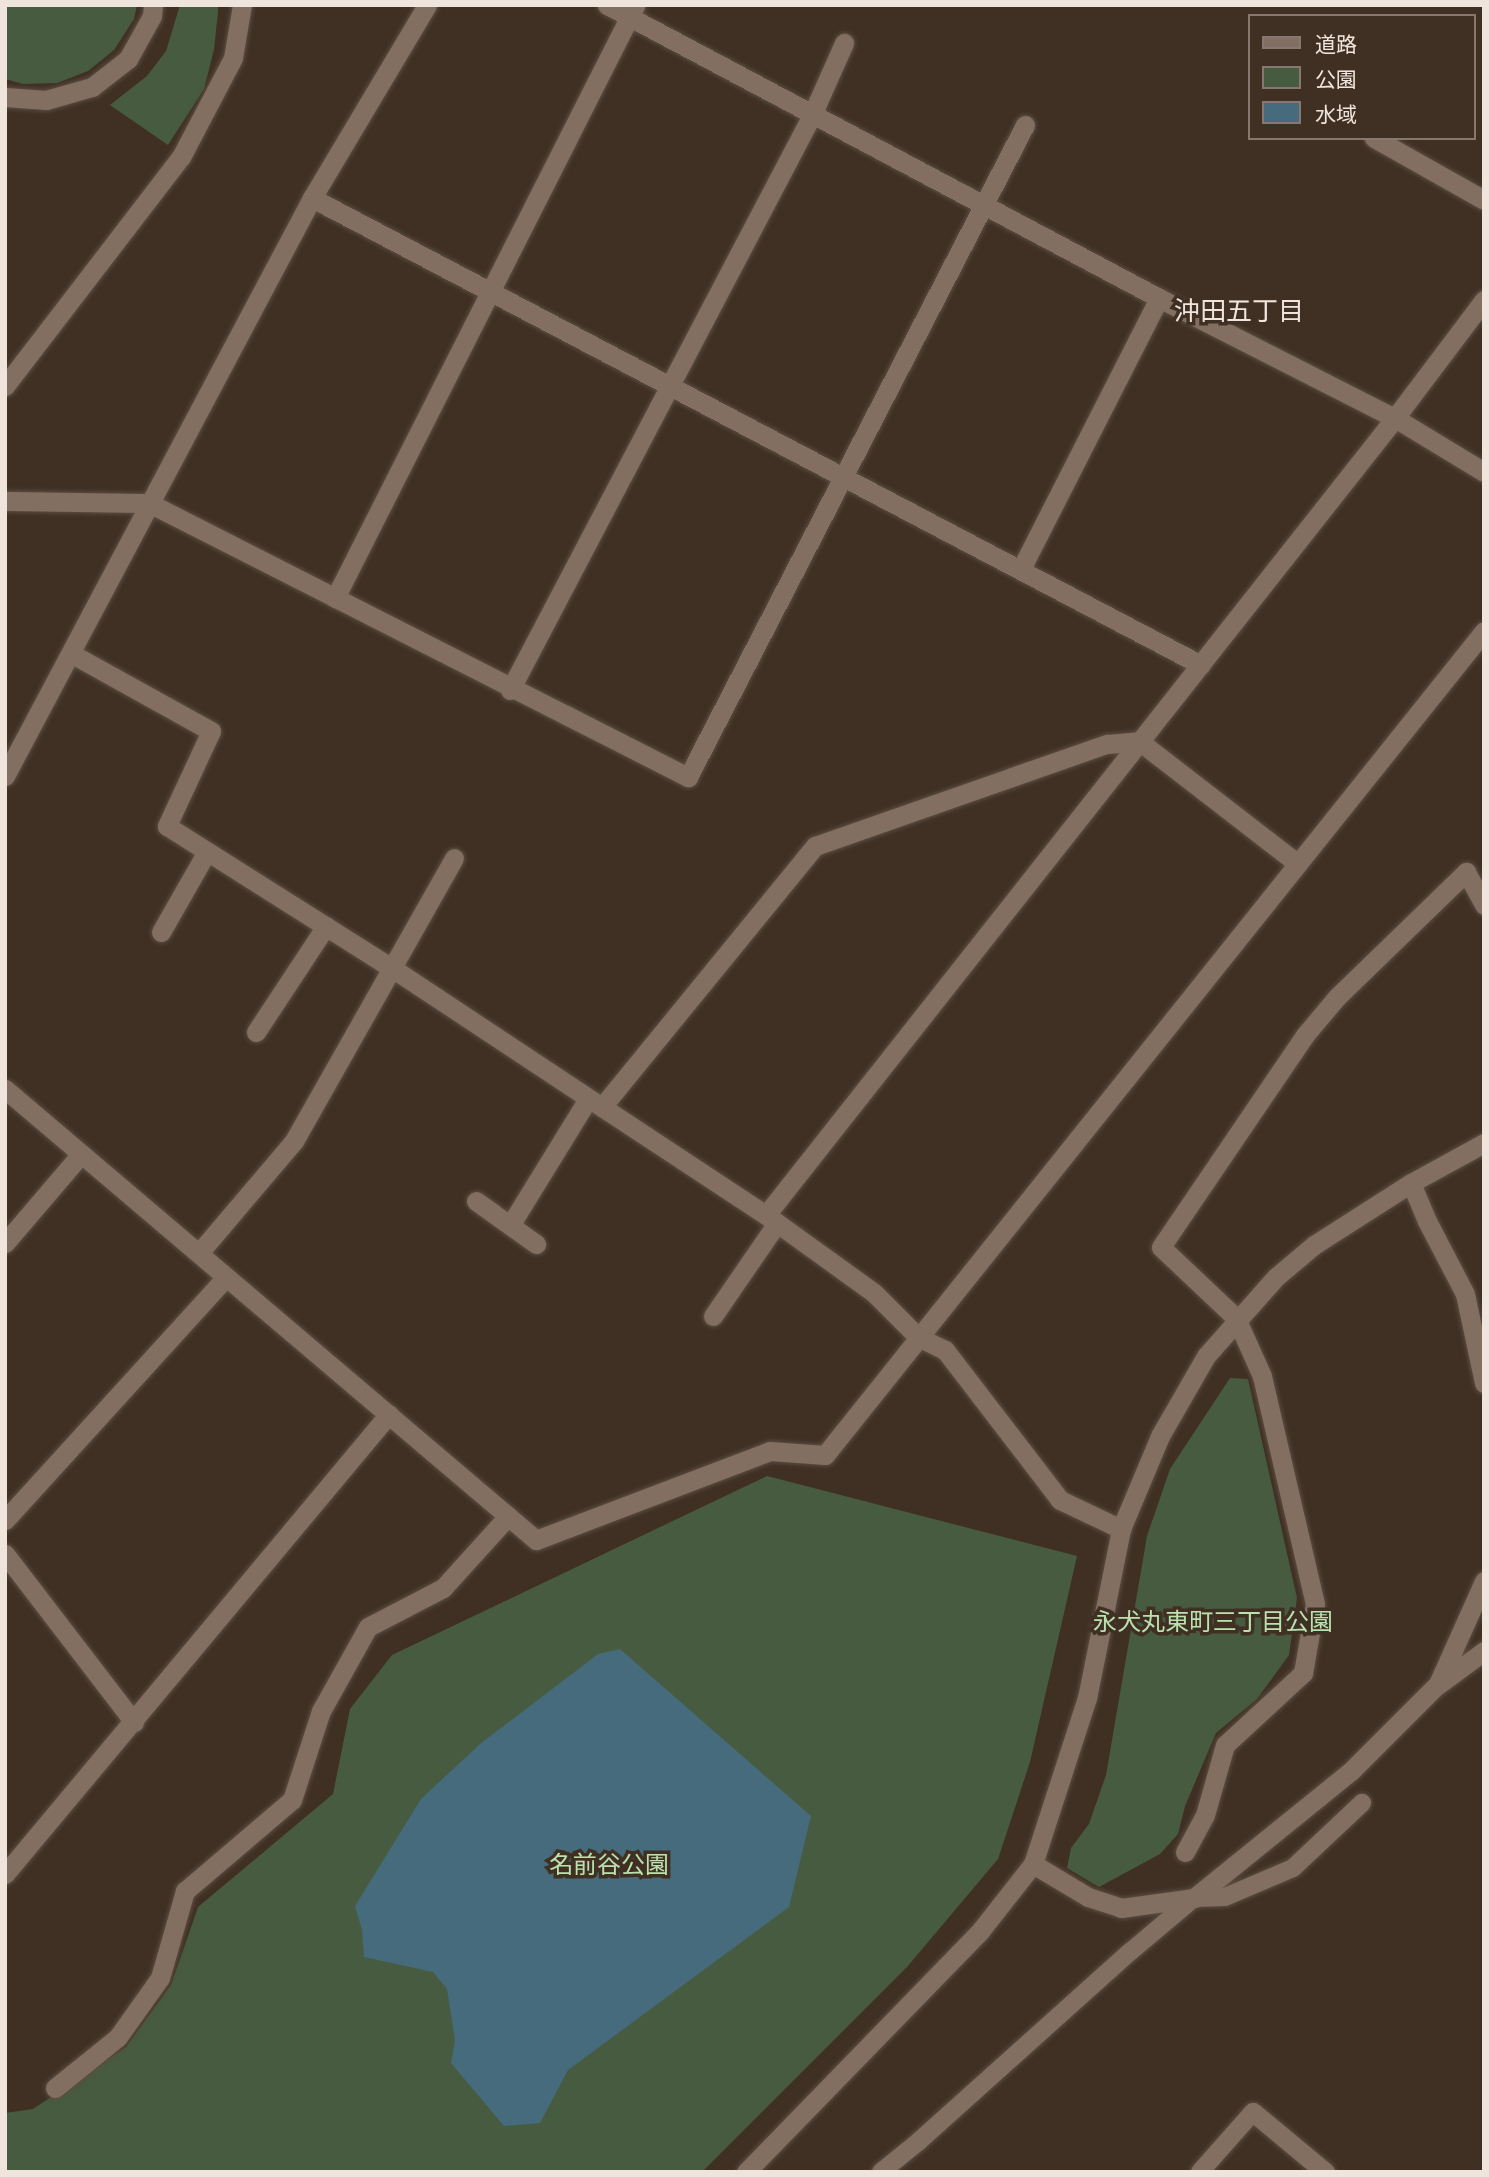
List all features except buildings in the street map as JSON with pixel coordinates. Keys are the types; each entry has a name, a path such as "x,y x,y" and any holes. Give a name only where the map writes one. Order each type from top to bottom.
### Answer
{"street":[{"path":"5,97 46,100 92,87 128,59 152,16 153,5"},
{"path":"5,386 181,157 233,58 242,5"},
{"path":"5,776 313,198 427,5"},
{"path":"607,5 632,11 812,115 1159,298 1395,418 1484,472"},
{"path":"335,598 632,11"},
{"path":"510,690 667,386 812,115 844,43"},
{"path":"5,501 149,503 510,690 688,777 1025,125"},
{"path":"1378,140 1484,200"},
{"path":"313,198 1201,665"},
{"path":"1021,569 1159,298"},
{"path":"713,1316 771,1219 1139,741 1395,418 1484,300"},
{"path":"5,1089 536,1540 770,1451 825,1455 1484,631"},
{"path":"72,654 211,731 167,826 392,968 771,1219 874,1293 918,1337 945,1350 1060,1500 1121,1529"},
{"path":"511,1224 595,1103 815,846 1108,744 1139,741 1297,863"},
{"path":"161,932 206,853"},
{"path":"200,1254 293,1141 454,858"},
{"path":"1185,1852 1205,1815 1225,1745 1303,1673 1315,1604 1262,1376 1236,1318 1161,1247 1304,1035 1338,996 1466,872 1484,905"},
{"path":"256,1032 326,926"},
{"path":"746,2172 972,1940 1033,1864 1087,1698 1121,1529 1160,1436 1206,1356 1236,1318 1276,1277 1314,1245 1411,1182 1484,1143"},
{"path":"5,1243 81,1154"},
{"path":"1411,1182 1427,1221 1465,1294 1484,1383"},
{"path":"476,1201 536,1244"},
{"path":"5,1520 225,1278"},
{"path":"1465,1294 1484,1285"},
{"path":"5,1874 389,1414"},
{"path":"55,2088 118,2037 160,1978 186,1891 292,1800 321,1711 368,1627 443,1588 508,1516"},
{"path":"5,1554 134,1722"},
{"path":"1438,1685 1484,1581"},
{"path":"1033,1864 1088,1897 1121,1908 1194,1898 1351,1771 1438,1685 1484,1651"},
{"path":"1253,2112 1325,2172"}],"lane":[{"path":"881,2172 1194,1898 1226,1897 1293,1868 1362,1803"},
{"path":"1200,2172 1253,2112"}],"green space":[{"path":"5,5 137,5 134,19 114,50 88,71 57,83 23,84 5,79"},
{"path":"180,5 218,5 218,12 214,49 204,89 168,145 110,105 147,76 166,51"},
{"name":"永犬丸東町三丁目公園","path":"1230,1378 1248,1379 1297,1598 1289,1655 1257,1699 1216,1733 1185,1806 1178,1834 1160,1854 1099,1887 1067,1868 1071,1848 1089,1824 1106,1775 1147,1536 1170,1469"},
{"name":"名前谷公園","path":"767,1476 1077,1556 1030,1762 998,1859 907,1967 702,2172 5,2172 5,2113 33,2109 126,2047 171,1985 198,1907 333,1794 350,1709 392,1655"}],"water":[{"path":"620,1649 811,1816 789,1907 568,2070 540,2123 504,2126 451,2063 455,2040 447,1989 433,1972 364,1957 362,1930 355,1906 421,1799 480,1744 598,1654"}],"district":[{"name":"沖田五丁目","path":"1239,311"}]}
